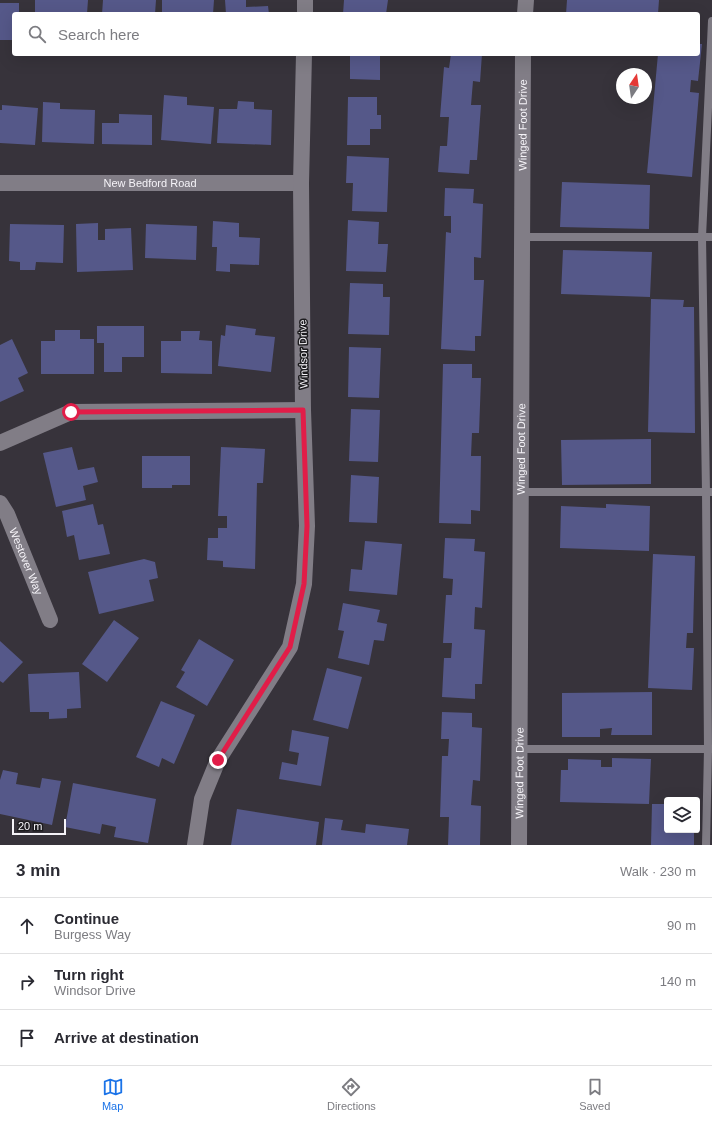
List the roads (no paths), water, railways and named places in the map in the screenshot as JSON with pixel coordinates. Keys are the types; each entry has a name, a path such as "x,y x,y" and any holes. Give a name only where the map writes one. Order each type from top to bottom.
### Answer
{"street":[{"path":"305,0 305,12"},
{"path":"525,12 526,0"},
{"name":"Windsor Drive","path":"195,845 202,799 218,760 290,647 304,584 307,526 303,410 301,183 304,56"},
{"name":"Winged Foot Drive","path":"519,845 523,56"},
{"name":"New Bedford Road","path":"0,183 301,183"},
{"path":"0,443 71,412 303,410"},
{"name":"Westover Way","path":"0,503 7,514 50,620"}],"lane":[{"path":"706,845 710,749 709,492 702,237 712,21"},
{"path":"522,237 712,237"},
{"path":"521,492 709,492"},
{"path":"520,749 710,749"}]}
